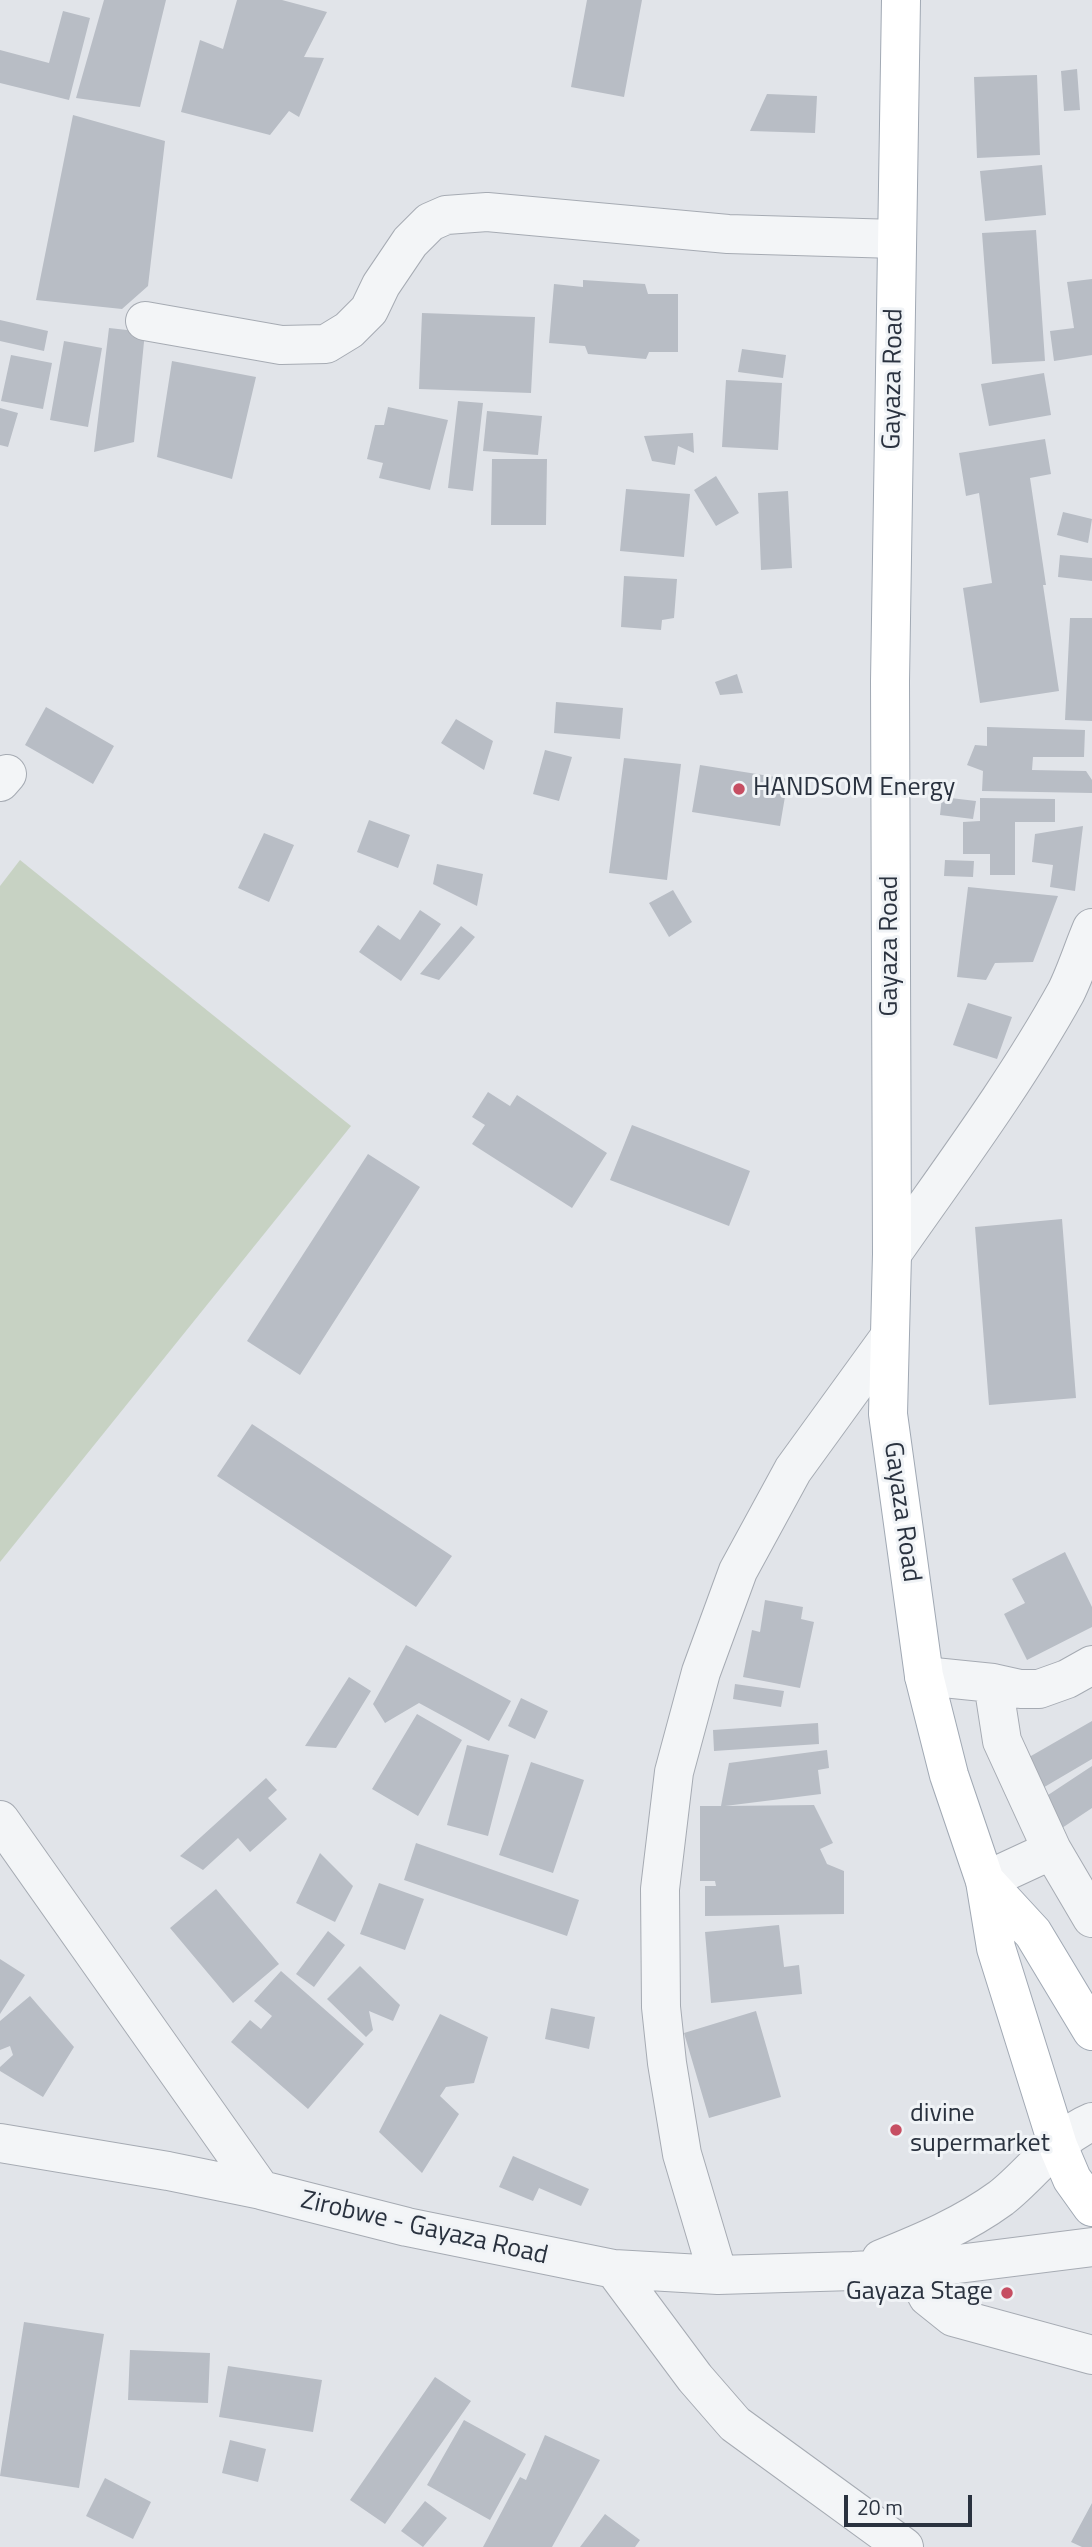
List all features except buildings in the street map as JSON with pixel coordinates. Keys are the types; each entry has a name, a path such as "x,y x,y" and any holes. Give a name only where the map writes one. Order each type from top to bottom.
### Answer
{"main road":[{"name":"Gayaza Road","path":"901,0 890,681 892,1254 888,1414 924,1676 957,1800 985,1881 996,1948 1058,2146 1072,2179 1092,2207"},
{"name":"Gayaza Road","path":"985,1881 1033,1933 1092,2031"}],"street":[{"path":"145,321 282,345 326,344 349,330 369,310 381,285 410,242 430,222 446,215 487,212 728,234 896,239"},
{"path":"892,1254 1079,993 1092,928"},
{"path":"719,2275 682,2154 667,2063 662,2007 660,1889 674,1772 701,1672 738,1571 793,1470 888,1339"},
{"path":"924,1676 993,1683 1020,1689 1039,1689 1067,1679 1092,1665"},
{"path":"993,1683 1002,1741 1052,1850 1092,1918"},
{"path":"0,1820 261,2190"},
{"path":"985,1881 1052,1850"},
{"name":"Zirobwe - Gayaza Road","path":"853,2271 960,2225 1002,2197 1058,2146 1081,2127 1092,2122"},
{"name":"Zirobwe - Gayaza Road","path":"0,2143 168,2171 261,2190 396,2225 614,2269 719,2275 853,2271 1032,2256 1092,2247"},
{"path":"912,2267 928,2297 953,2317 1092,2355"},
{"path":"614,2269 695,2378 735,2424 904,2547"}],"green space":[{"path":"20,860 351,1126 0,1562 0,886"}],"place":[{"name":"HANDSOM Energy","path":"739,789"},
{"name":"divine supermarket","path":"896,2130"},
{"name":"Gayaza Stage","path":"1007,2293"}]}
